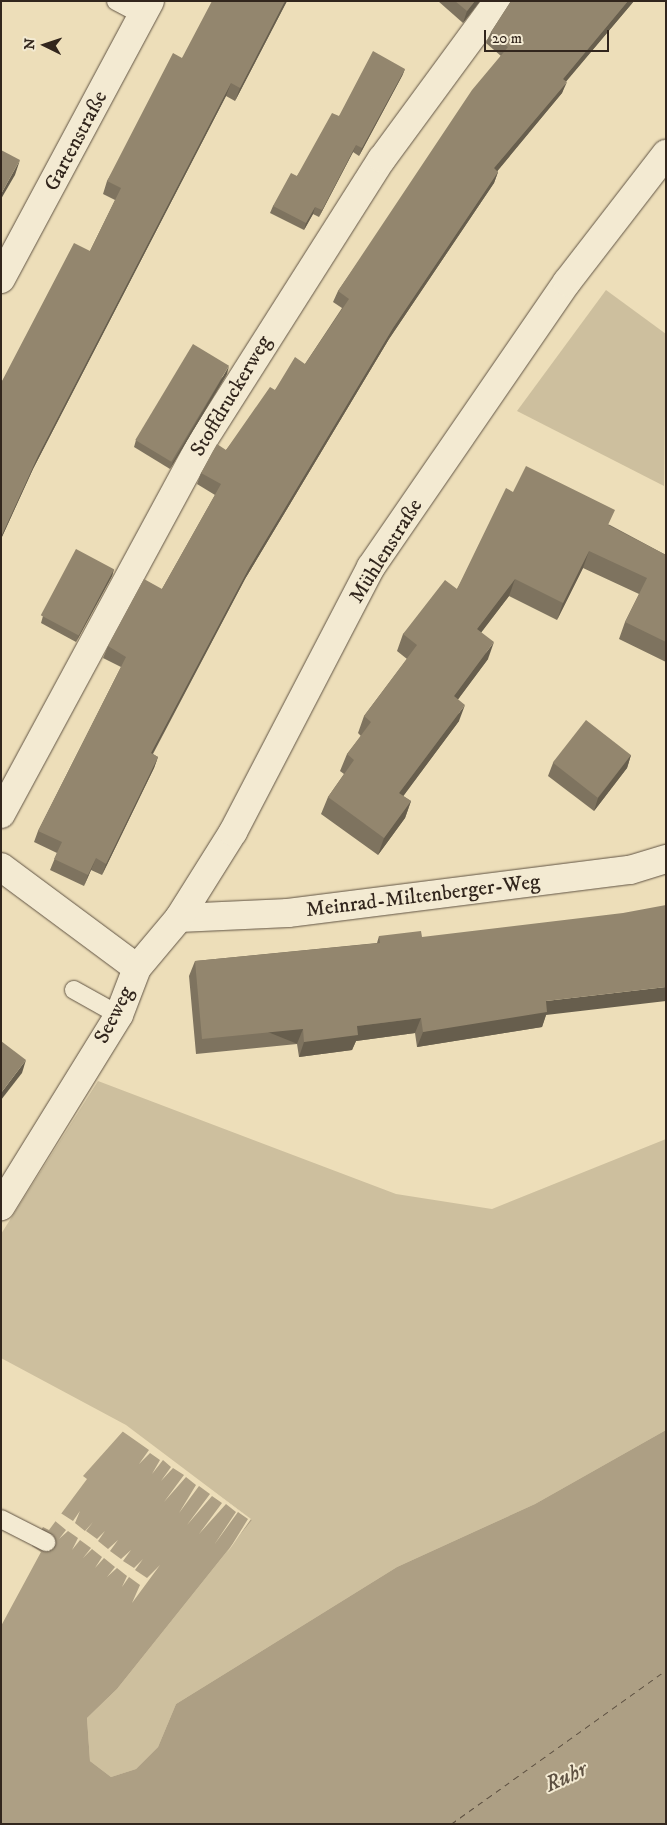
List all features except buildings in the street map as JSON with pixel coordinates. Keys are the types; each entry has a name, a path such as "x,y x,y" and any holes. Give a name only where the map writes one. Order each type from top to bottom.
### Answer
{"street":[{"name":"Stoffdruckerweg","path":"1,814 204,439 382,159 498,1"},
{"name":"Gartenstraße","path":"1,279 146,8"},
{"name":"Mühlenstraße","path":"137,968 179,918 247,807 371,567 567,282 666,154"},
{"name":"Meinrad-Miltenberger-Weg","path":"179,918 288,913 630,870 666,859"},
{"name":"Seeweg","path":"1,867 137,968 119,1015 1,1206"}],"lane":[{"path":"116,1 146,8"},
{"path":"74,990 119,1015"},
{"path":"1,1519 46,1542"}],"shaded area":[{"path":"606,290 666,334 664,486 517,411"},
{"path":"98,1081 396,1194 492,1209 666,1139 666,1430 535,1504 397,1567 176,1704 158,1747 136,1769 111,1777 90,1761 87,1718 117,1689 252,1520 126,1425 1,1358 1,1234"}],"water":[{"name":"Ruhr","path":"125,1429 252,1520 117,1689 87,1718 90,1761 111,1777 136,1769 158,1747 176,1704 397,1567 535,1504 666,1430 666,1824 1,1824 1,1626 41,1552 32,1546 43,1527 49,1530 87,1479 83,1476"}],"pier":[{"path":"125,1427 251,1519 227,1553 248,1519 238,1512 214,1545 236,1512 226,1504 199,1534 222,1503 212,1496 187,1525 210,1494 199,1486 179,1513 196,1485 186,1477 164,1502 184,1475 173,1468 161,1481 171,1467 163,1460 152,1474 160,1460 150,1453 139,1464 149,1450 122,1431"},
{"path":"80,1511 75,1523 85,1531 93,1522 86,1531 97,1539 105,1531 98,1541 108,1549 118,1540 110,1551 121,1559 131,1550 123,1561 134,1568 143,1559 135,1570 147,1578 160,1565 132,1603 140,1585 129,1577 122,1587 127,1576 117,1568 107,1577 115,1567 104,1558 95,1568 102,1557 92,1549 83,1558 91,1548 80,1540 72,1550 78,1538 68,1531 59,1539 66,1530 54,1520 59,1512 73,1521"}],"ferry route":[{"path":"451,1824 666,1670"}]}
